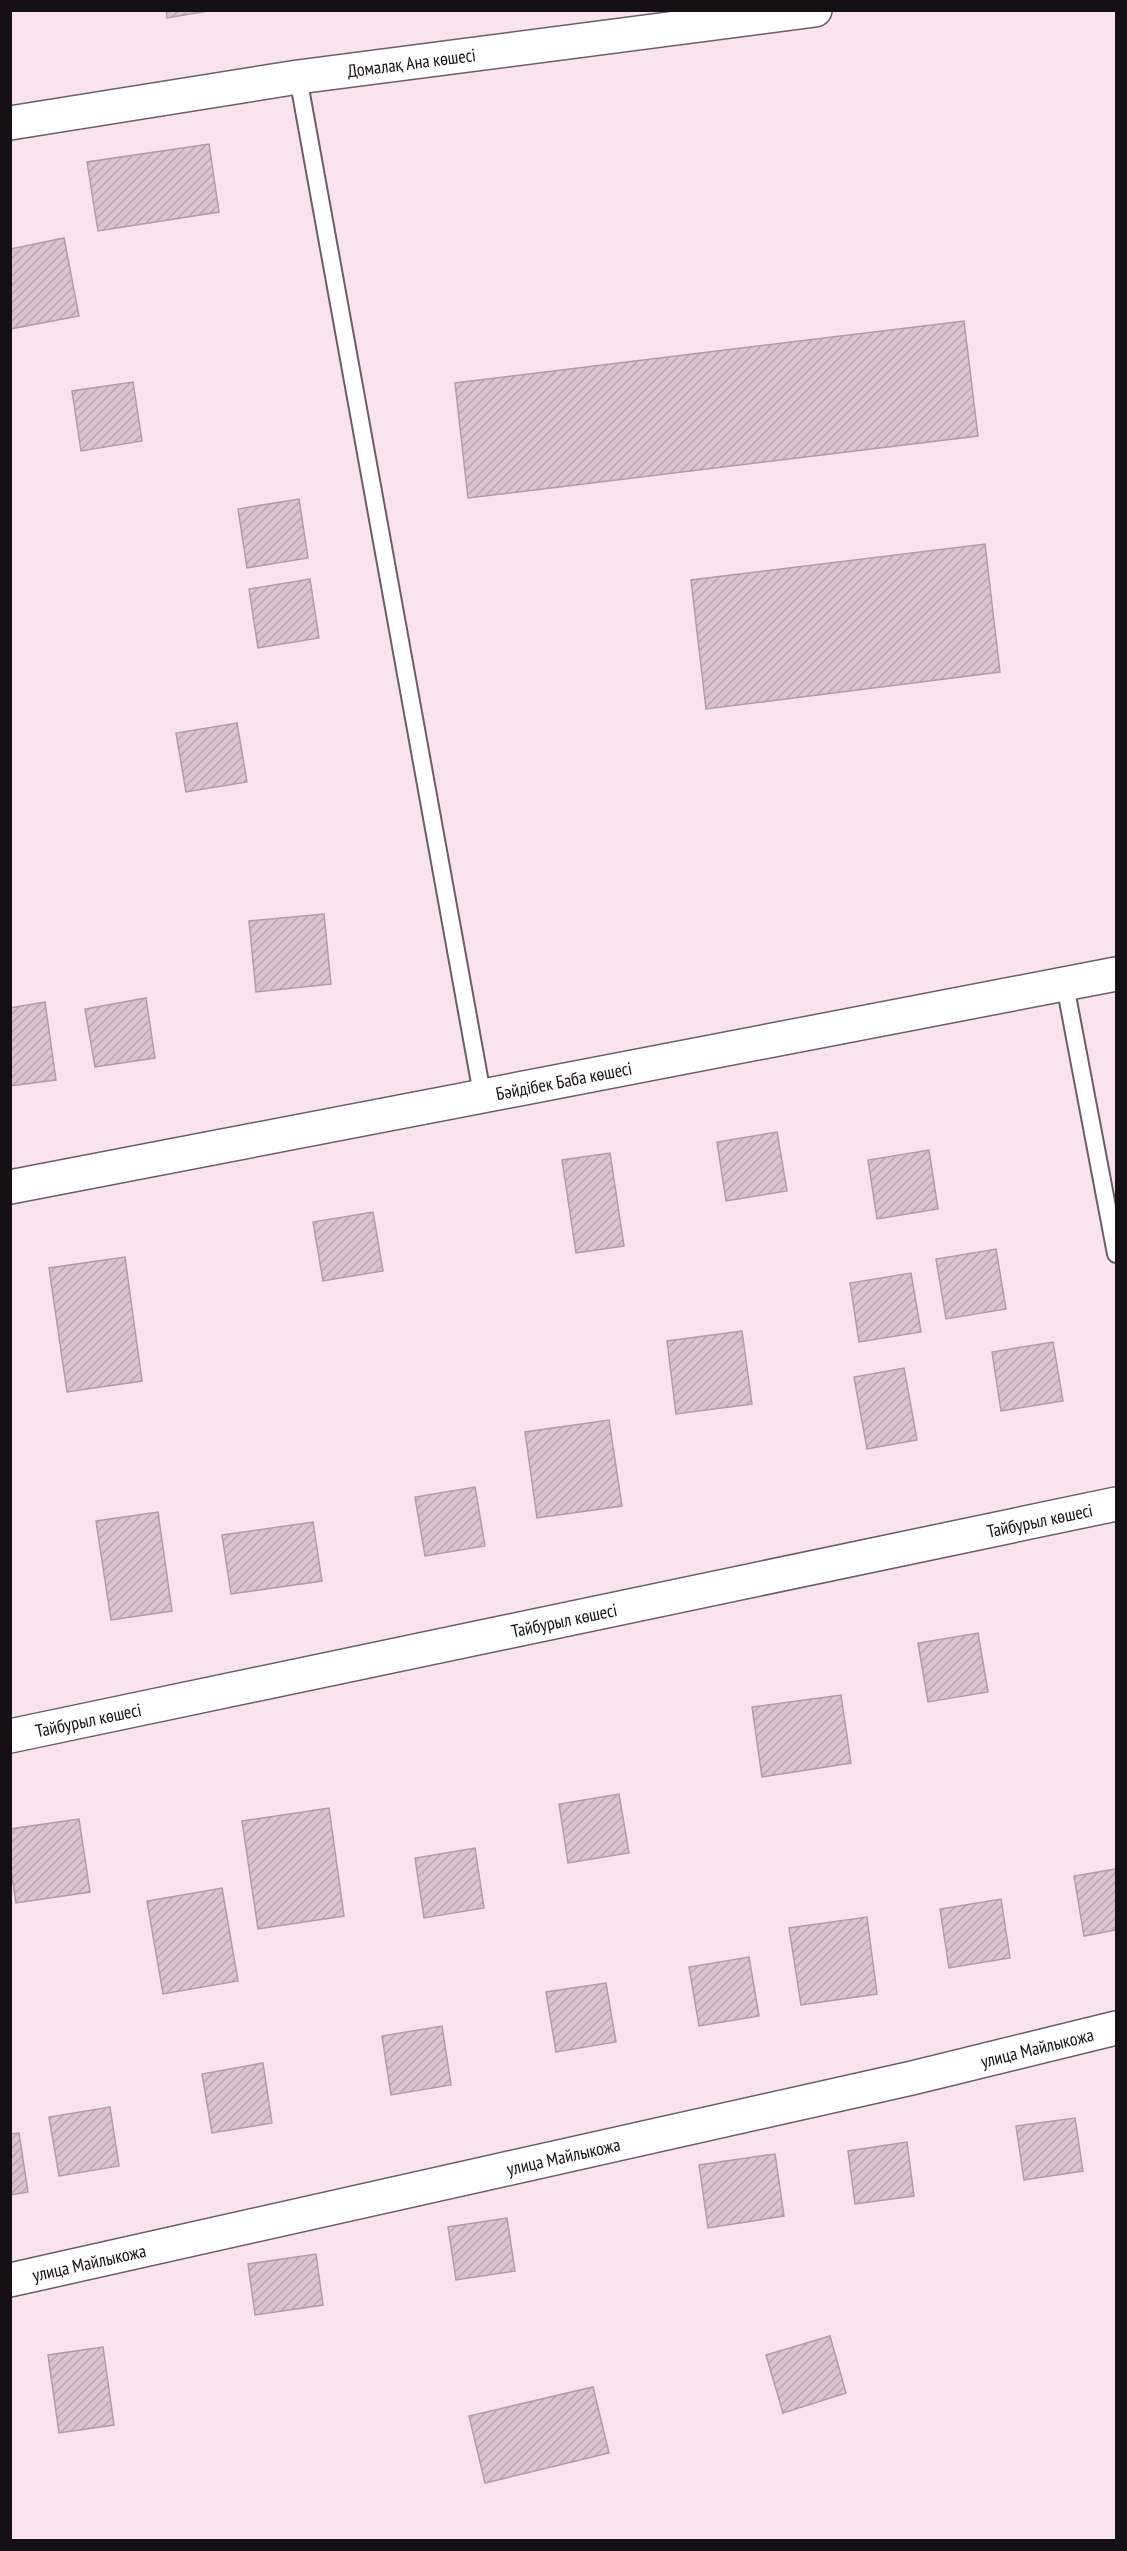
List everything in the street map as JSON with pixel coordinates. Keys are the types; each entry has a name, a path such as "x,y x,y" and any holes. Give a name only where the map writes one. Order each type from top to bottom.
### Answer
{"street":[{"name":"Домалақ Ана көшесі","path":"10,123 298,77 815,10"},
{"name":"Бәйдібек Баба көшесі","path":"10,1187 1116,974"},
{"name":"Тайбурыл көшесі","path":"10,1736 1116,1504"},
{"name":"улица Майлыкожа","path":"10,2280 900,2080 1116,2028"}],"lane":[{"path":"298,77 482,1095"},
{"path":"1065,985 1116,1254"}],"building":[{"path":"166,10 214,10 167,18"},
{"path":"209,144 219,212 98,231 87,162"},
{"path":"64,238 79,316 10,329 10,249"},
{"path":"964,321 978,436 468,498 455,383"},
{"path":"133,382 142,441 81,451 72,391"},
{"path":"299,499 308,558 247,568 238,509"},
{"path":"985,544 1000,672 706,709 691,580"},
{"path":"310,579 319,638 258,648 249,589"},
{"path":"237,723 247,782 186,792 176,733"},
{"path":"324,914 331,984 256,992 249,921"},
{"path":"146,998 155,1058 95,1067 85,1009"},
{"path":"45,1002 56,1080 10,1086 10,1008"},
{"path":"777,1132 787,1191 726,1201 717,1142"},
{"path":"929,1150 938,1209 877,1219 868,1160"},
{"path":"610,1153 624,1246 576,1253 562,1160"},
{"path":"373,1212 383,1271 323,1281 313,1222"},
{"path":"996,1249 1006,1309 946,1319 936,1259"},
{"path":"125,1257 142,1381 67,1392 49,1268"},
{"path":"911,1273 921,1332 859,1342 850,1283"},
{"path":"742,1331 752,1404 676,1414 667,1341"},
{"path":"1053,1342 1063,1401 1001,1411 992,1352"},
{"path":"904,1368 917,1440 867,1449 854,1377"},
{"path":"609,1420 622,1506 537,1518 525,1432"},
{"path":"475,1487 485,1546 425,1556 415,1497"},
{"path":"158,1512 172,1611 111,1620 96,1521"},
{"path":"313,1522 322,1581 231,1594 222,1535"},
{"path":"978,1633 988,1692 928,1702 918,1643"},
{"path":"841,1695 851,1763 762,1777 752,1707"},
{"path":"619,1794 629,1853 568,1863 559,1804"},
{"path":"329,1808 344,1916 258,1929 242,1821"},
{"path":"79,1819 90,1892 16,1903 10,1863 10,1829"},
{"path":"475,1848 484,1908 424,1918 415,1858"},
{"path":"1116,1869 1116,1930 1084,1936 1074,1876"},
{"path":"222,1888 238,1981 163,1994 147,1901"},
{"path":"1001,1899 1010,1958 949,1968 940,1909"},
{"path":"867,1917 877,1994 801,2005 789,1928"},
{"path":"749,1957 759,2016 699,2026 689,1967"},
{"path":"606,1983 616,2042 556,2052 546,1992"},
{"path":"442,2026 451,2085 391,2095 382,2036"},
{"path":"263,2063 272,2123 212,2133 202,2074"},
{"path":"110,2107 119,2166 59,2176 49,2117"},
{"path":"1075,2118 1083,2171 1024,2180 1016,2126"},
{"path":"19,2133 28,2192 10,2195 10,2134"},
{"path":"907,2142 914,2196 855,2204 848,2151"},
{"path":"775,2154 784,2216 708,2228 699,2165"},
{"path":"507,2218 515,2271 456,2280 448,2227"},
{"path":"316,2254 323,2305 255,2315 248,2264"},
{"path":"830,2336 846,2393 783,2413 766,2355"},
{"path":"103,2347 114,2425 59,2433 48,2355"},
{"path":"593,2387 609,2453 485,2483 469,2416"}]}
